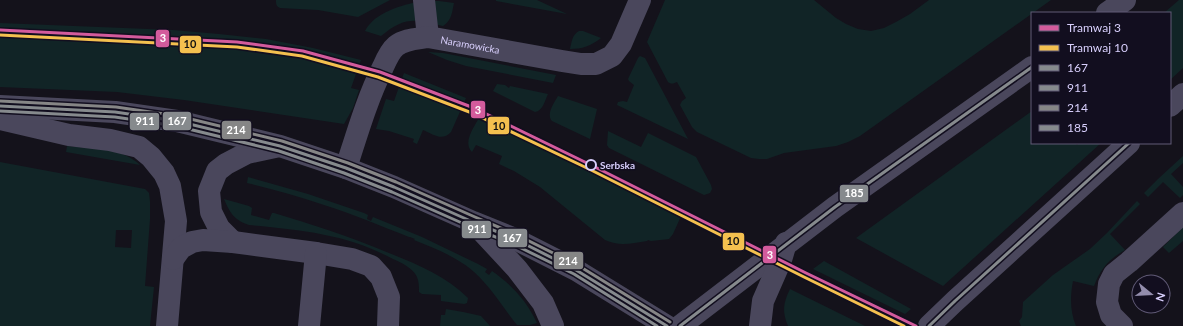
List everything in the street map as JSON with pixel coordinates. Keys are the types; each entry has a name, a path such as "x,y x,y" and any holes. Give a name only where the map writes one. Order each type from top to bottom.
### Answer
{"street":[{"path":"424,0 428,37"},
{"name":"Naramowicka","path":"346,168 373,88 387,58 395,47 404,42 428,37 568,62 596,64 612,56 620,44 640,0"},
{"path":"1108,12 1125,0"},
{"path":"680,326 834,207 1031,68"},
{"path":"1171,105 1183,94"},
{"path":"0,106 115,112 177,120 280,146 346,168 515,239 576,270 667,326"},
{"path":"0,119 68,135 110,140 139,147 151,157 164,173 170,186 176,221 167,326"},
{"path":"932,324 1129,144"},
{"path":"233,242 219,228 211,212 209,191 217,170 247,153 280,146"},
{"path":"1122,326 1111,315 1107,302 1109,284 1114,274 1183,213"},
{"path":"473,222 517,269 543,303 553,326"},
{"path":"173,259 181,248 192,242 203,240 316,252 352,259 371,266 381,277 390,297 388,326"},
{"path":"760,326 763,301 782,260 786,244"},
{"path":"309,326 316,252"}],"green space":[{"path":"276,0 390,0 358,17 318,10 280,8 276,5"},
{"path":"537,0 567,14 496,1"},
{"path":"665,0 814,0 846,24 858,29 871,31 884,28 896,22 929,0 1051,0 1034,12 1031,12 1031,14 860,136 836,146 784,153 767,159 751,158 697,132 692,127 680,105 686,98 677,82 672,84 668,82 647,42"},
{"path":"1179,0 1183,0 1183,68 1171,79 1171,12 1165,12"},
{"path":"421,1 454,3 451,16 446,24 443,26 417,21 404,22 381,36 365,31 369,24 382,14 398,7"},
{"path":"0,23 173,30 266,39 313,48 361,60 351,88 359,90 353,108 344,124 184,100 117,92 0,87"},
{"path":"579,31 583,31 601,38 586,46 570,49 574,36"},
{"path":"428,52 443,53 556,75 553,83 466,66"},
{"path":"640,56 645,58 688,139 617,105 618,102 627,102 634,85 628,79"},
{"path":"404,73 466,98 451,132 448,135 441,137 423,130 417,144 413,142 414,139 389,131 376,129 386,99 394,101"},
{"path":"497,84 505,85 509,88 510,86 548,94 540,110 535,112 493,91"},
{"path":"558,96 597,109 590,139 552,121 550,118 550,112"},
{"path":"1031,112 1031,144 1100,144 943,286 856,238"},
{"path":"480,116 682,214 673,234 669,239 648,240 626,244 605,240 540,187 514,171 499,164 502,156 476,145 472,152 468,144 470,134"},
{"path":"608,131 641,147 648,133 696,157 711,185 712,189 710,193 704,195 609,148 607,145"},
{"path":"67,146 115,152 133,159 140,165 66,152"},
{"path":"1183,156 1183,163 1171,174 1183,187 1183,195 1180,198 1163,182 1148,197 1144,193"},
{"path":"0,162 145,189 149,193 150,219 145,286 154,287 150,326 0,326","holes":["116,230 132,230 131,248 115,247"]},
{"path":"248,177 308,194 364,213 368,215 367,219 371,221 373,217 422,237 478,264 487,269 485,272 489,275 492,271 518,294 528,307 537,323 530,325 517,325 483,281 468,267 451,256 414,240 415,239 346,212 276,190 247,183"},
{"path":"224,199 249,206 252,208 251,215 269,220 272,213 274,213 343,235 407,260 429,270 459,290 468,298 467,303 464,304 441,301 441,295 422,294 419,292 417,277 410,268 400,262 358,244 323,234 249,225 244,223 233,215"},
{"path":"1137,201 1140,204 1110,234 1125,250 1114,257 1106,265 1094,286 1073,281 1071,304 1076,326 1021,326 1019,321 1022,317 1023,302 1053,275 1090,249"},
{"path":"1183,227 1183,241 1169,253 1163,247"},
{"path":"824,261 911,309 905,314 813,269"},
{"path":"790,289 865,326 788,326 784,308"},
{"path":"446,309 481,316 490,326 440,326 441,315 445,315"}],"tram line":[{"name":"3","path":"0,30 237,42 303,51 380,72 474,108 916,326"},
{"name":"10","path":"0,35 237,47 302,56 378,77 472,113 589,169 904,326"}],"transit line":[{"name":"185","path":"680,326 835,207 1031,68"},
{"name":"214","path":"0,101 116,107 178,116 282,141 348,163 396,182 517,235 579,266 670,322"},
{"name":"167","path":"0,106 115,112 177,121 280,146 346,168 515,239 576,270 667,326"},
{"name":"911","path":"0,111 115,117 176,126 279,151 344,173 392,192 513,244 574,274 657,326"},
{"name":"185","path":"929,326 1128,144"}],"place":[{"name":"Serbska","path":"591,165"}]}
